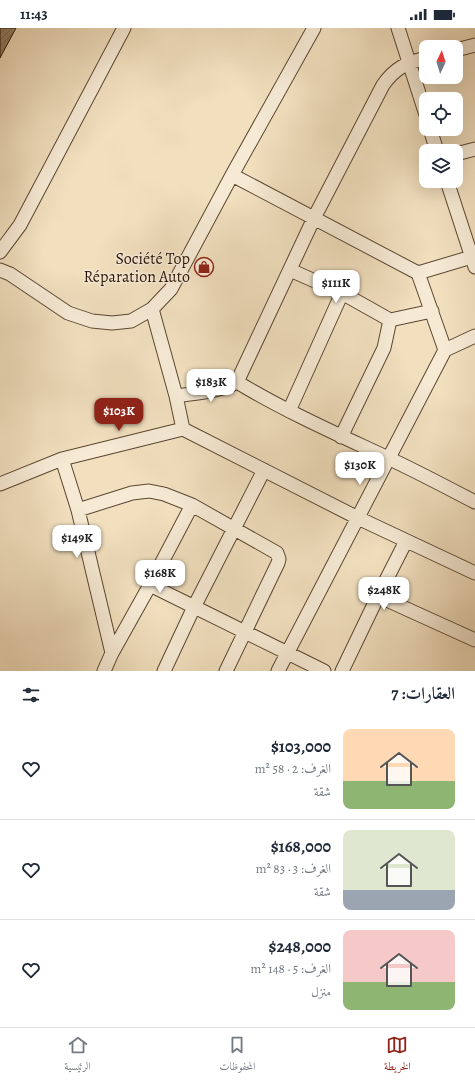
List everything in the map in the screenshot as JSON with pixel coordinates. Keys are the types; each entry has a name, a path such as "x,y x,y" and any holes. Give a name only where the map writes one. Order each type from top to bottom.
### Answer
{"street":[{"path":"0,252 20,225 124,28"},
{"path":"0,270 10,274 68,313 92,321 112,323 131,321 152,309 171,289 232,175 314,28"},
{"path":"398,28 419,93"},
{"path":"463,48 475,45"},
{"path":"176,396 216,390 227,387 236,382 314,218 382,85 390,75 399,68 409,62 419,60"},
{"path":"463,152 475,149"},
{"path":"232,175 418,273 474,260 449,188"},
{"path":"290,270 342,293 390,320 432,312"},
{"path":"418,273 446,350"},
{"path":"289,411 342,293"},
{"path":"152,309 176,396 183,428"},
{"path":"341,437 384,348 390,320"},
{"path":"278,671 446,350 475,336"},
{"path":"236,382 289,411 341,437 389,458 475,502"},
{"path":"0,484 62,459 183,428 358,518 475,573"},
{"path":"62,459 78,510 112,653"},
{"path":"164,671 233,528 264,470"},
{"path":"78,510 132,493 149,492 164,494 192,505 277,553 279,559 278,563 226,671"},
{"path":"104,671 112,653 150,586 192,505"},
{"path":"342,671 406,541"},
{"path":"150,586 324,671"},
{"path":"378,596 475,640"}],"building":[{"path":"0,28 16,28 0,58"}],"place":[{"name":"Société Top Réparation Auto","path":"204,267"}]}
